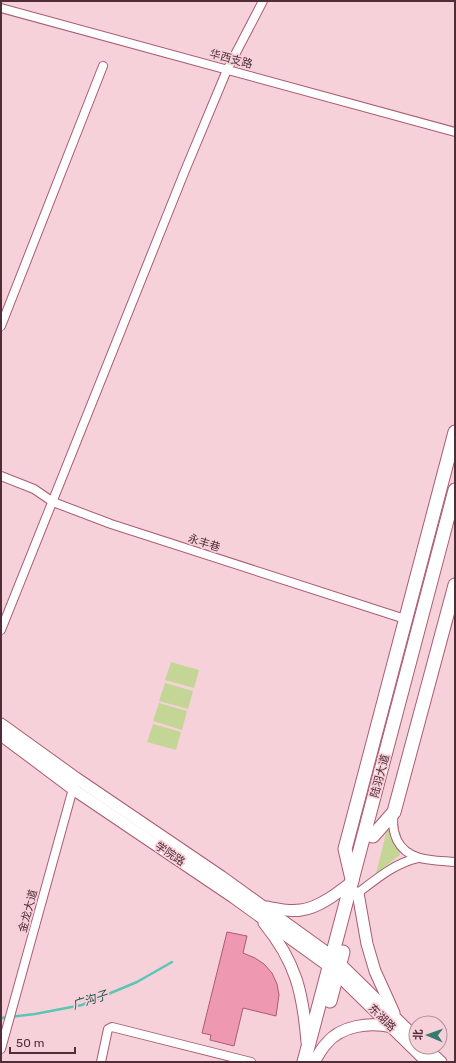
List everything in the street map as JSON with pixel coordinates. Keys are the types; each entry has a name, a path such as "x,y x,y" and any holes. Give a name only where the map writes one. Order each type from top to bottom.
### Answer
{"main road":[{"path":"259,910 301,910 321,903 340,891 352,880 345,849 405,619 451,461 455,432"},
{"name":"陆羽大道","path":"313,1062 352,880 455,490"},
{"name":"陆羽大道","path":"304,1062 358,893 455,524"},
{"path":"373,836 394,812 455,584"},
{"name":"学院路","path":"1,724 74,784"},
{"name":"学院路","path":"1,735 74,784 222,877 259,910 335,965"},
{"path":"313,1062 326,1043 335,1035 363,1025 394,1023 367,944 358,893"},
{"path":"259,910 282,947 295,974 302,1002 308,1049 296,1062"},
{"name":"东湖路","path":"335,965 394,1023 427,1062"},
{"name":"东湖路","path":"394,1023 408,1033"},
{"path":"434,1055 441,1062"}],"street":[{"path":"1,630 181,180 227,70 263,1"},
{"name":"华西支路","path":"1,8 455,132"},
{"path":"1,326 103,66"},
{"name":"永丰巷","path":"1,476 34,489 53,502 111,524 405,619"},
{"name":"金龙大道","path":"1,1049 74,784"},
{"path":"394,812 393,826 398,843 404,851 418,858"},
{"path":"358,893 398,865 408,860 418,858 455,862"},
{"path":"101,1062 108,1029 112,1027 251,1062"}],"green space":[{"path":"171,662 199,670 194,688 165,680"},
{"path":"165,683 193,691 188,709 159,701"},
{"path":"159,703 187,711 182,730 153,721"},
{"path":"153,724 181,732 176,750 147,742"},
{"path":"388,828 394,844 400,852 400,855 378,874 376,874 387,829"}],"building":[{"path":"227,932 247,936 243,953 264,964 272,973 277,984 279,995 276,1016 243,1008 234,1046 210,1040 211,1035 202,1033"}],"waterway":[{"name":"广沟子","path":"1,1018 35,1014 82,1005 137,982 172,962"}]}
